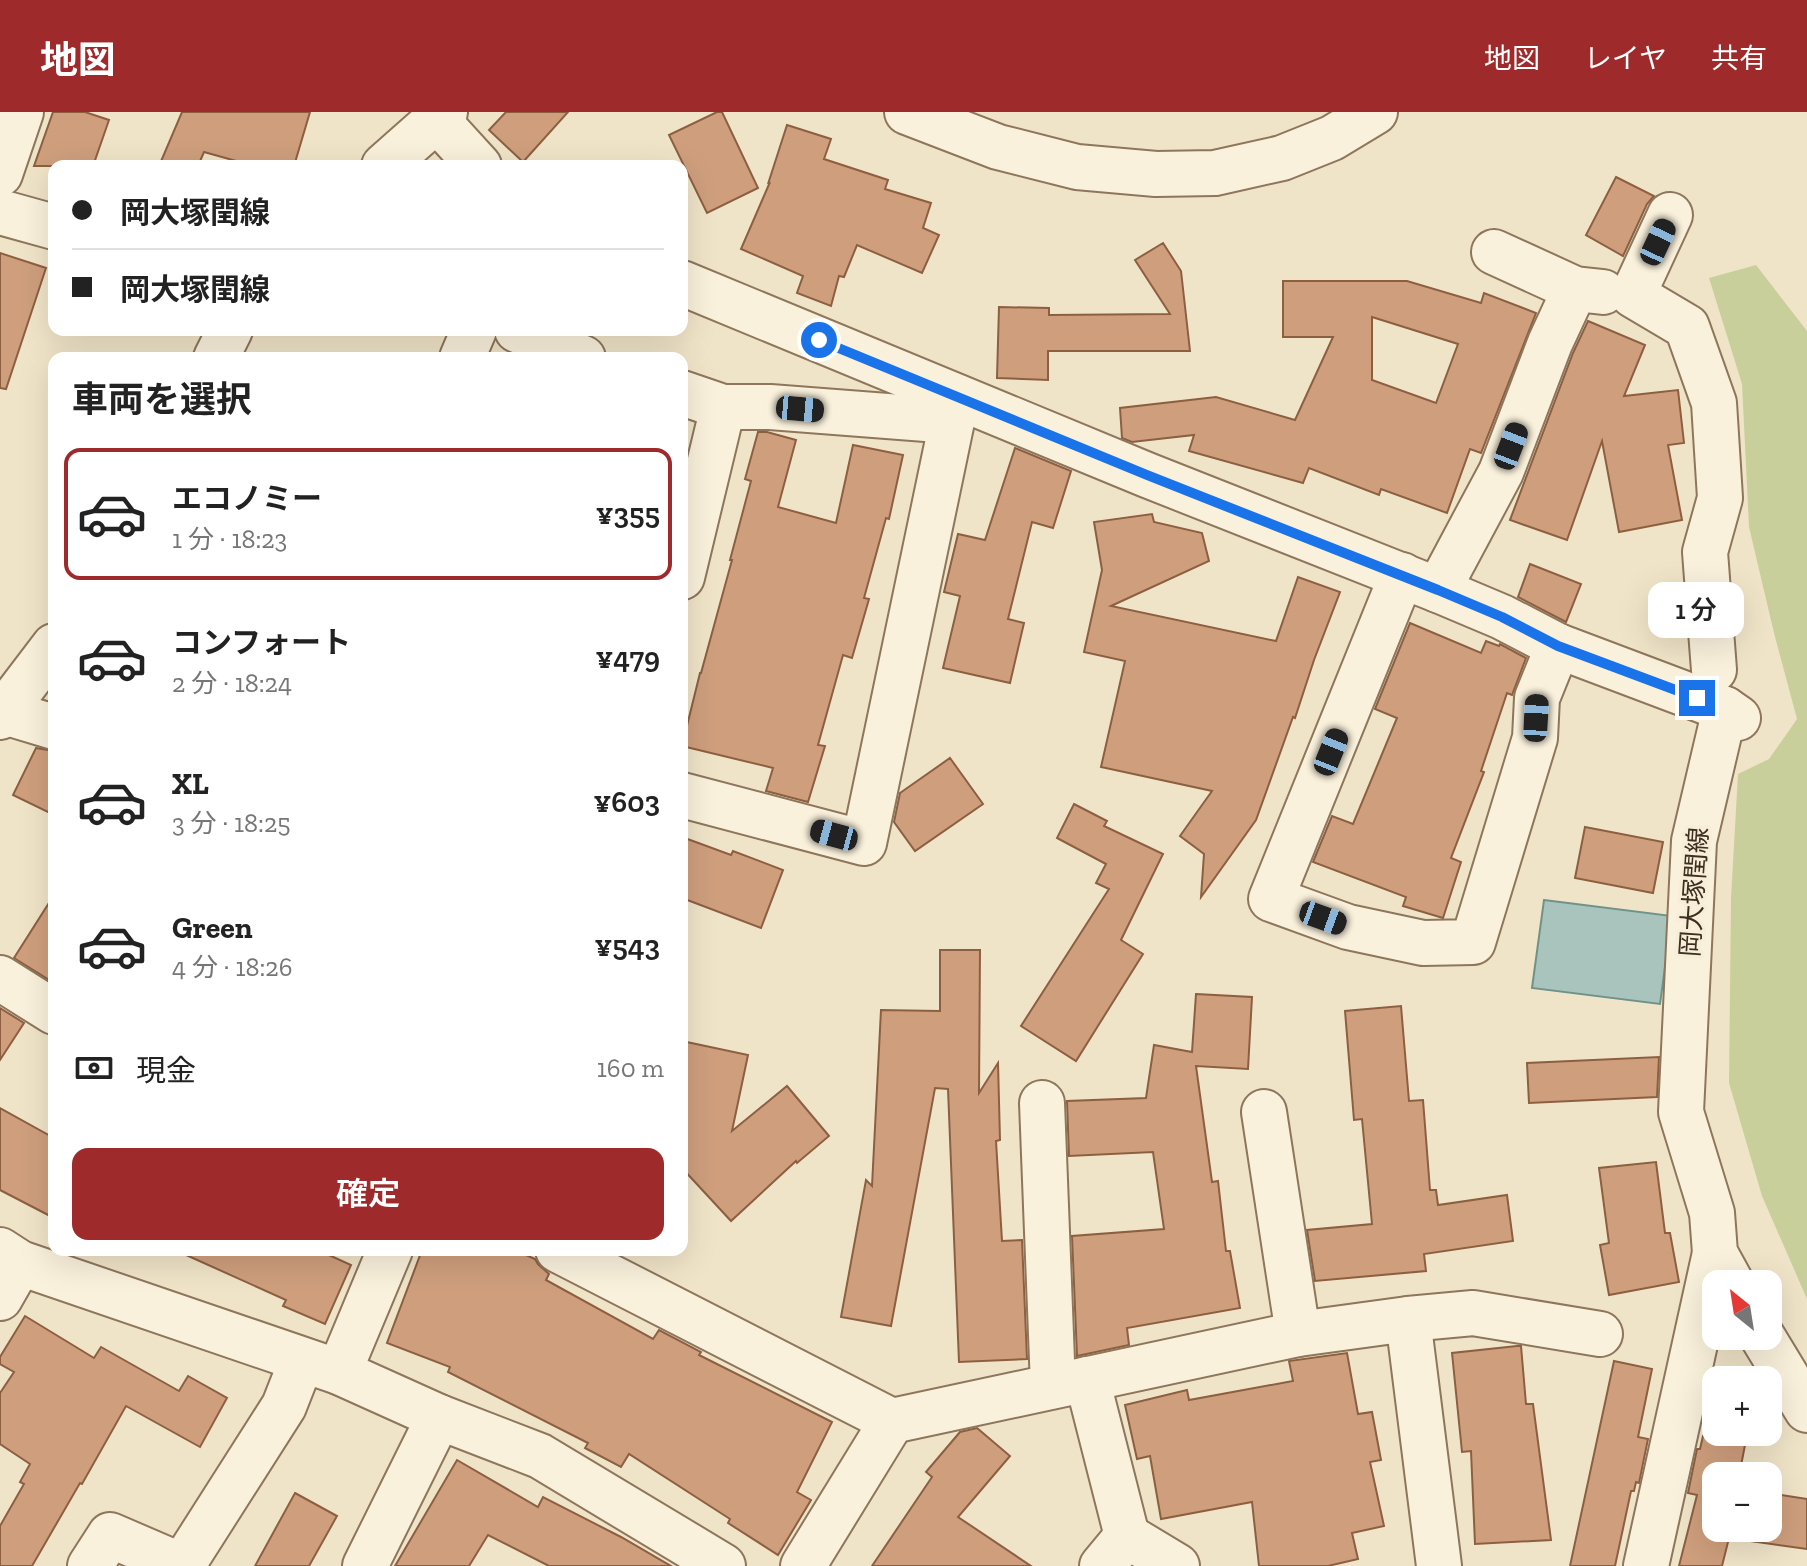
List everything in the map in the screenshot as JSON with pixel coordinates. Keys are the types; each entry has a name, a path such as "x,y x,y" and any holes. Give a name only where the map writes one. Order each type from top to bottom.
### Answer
{"street":[{"path":"0,174 21,112"},
{"path":"907,112 998,147 1077,167 1156,174 1215,173 1282,158 1332,138 1375,112"},
{"path":"391,160 441,116 474,160"},
{"path":"0,212 48,225"},
{"path":"1494,252 1575,289 1633,295 1670,215"},
{"path":"688,286 954,409 1147,475 1502,617 1558,646 1725,699"},
{"path":"1558,646 1537,698 1535,738 1473,942 1423,943 1348,927 1271,899 1420,583 1501,472 1550,343 1575,289"},
{"name":"岡大塚閏線","path":"1633,295 1687,327 1714,403 1720,498 1705,552 1725,699 1694,841 1681,1112 1712,1213 1723,1268 1646,1566"},
{"path":"531,336 569,352"},
{"path":"688,395 723,407 954,409"},
{"path":"688,552 723,407"},
{"path":"688,797 864,843 954,409"},
{"path":"48,654 2,714 48,726"},
{"path":"0,978 48,1008"},
{"path":"1042,1103 1070,1382 1114,1551 1177,1566"},
{"path":"1264,1112 1298,1334"},
{"path":"90,1566 110,1535 182,1566 284,1406 321,1366 386,1256"},
{"path":"570,1256 892,1421 1298,1334 1408,1319 1473,1313 1600,1334"},
{"path":"7,1270 321,1366 540,1456 723,1566"},
{"path":"1408,1319 1439,1566"},
{"path":"1771,1350 1807,1410"},
{"path":"365,1566 439,1417"},
{"path":"803,1566 892,1421"}],"green space":[{"path":"1756,265 1807,331 1807,1299 1762,1196 1729,1083 1731,898 1738,774 1769,759 1797,719 1749,527 1742,384 1709,278"}],"water":[{"path":"1544,900 1672,916 1660,1004 1532,988"}],"building":[{"path":"53,112 85,112 109,120 95,160 48,160 48,166 34,166"},
{"path":"182,112 310,112 296,160 233,160 204,152 201,160 162,160"},
{"path":"506,112 568,112 525,160 521,160 489,130"},
{"path":"722,112 758,188 707,213 688,174 688,160 681,160 669,135"},
{"path":"787,125 831,139 824,159 888,180 885,189 931,203 923,228 939,235 922,273 857,245 844,277 839,276 831,306 797,293 803,276 741,249 770,182 768,184"},
{"path":"1616,177 1654,196 1647,204 1623,256 1586,235"},
{"path":"1163,243 1181,271 1190,351 1048,351 1048,380 997,378 999,307 1049,308 1049,315 1170,314 1135,260"},
{"path":"0,253 46,268 6,389 0,388"},
{"path":"1283,281 1407,281 1481,303 1484,293 1536,313 1481,453 1470,449 1447,513 1381,489 1379,495 1309,468 1303,483 1189,451 1194,435 1132,442 1122,438 1120,408 1216,397 1295,420 1333,337 1283,337","holes":["1372,317 1458,344 1436,403 1372,380"]},
{"path":"1588,321 1645,345 1624,396 1678,390 1684,443 1668,445 1682,520 1619,532 1602,441 1567,540 1510,520"},
{"path":"758,432 796,440 778,507 836,523 853,445 903,455 889,519 886,518 864,598 869,599 852,658 843,655 818,745 825,746 808,802 766,791 773,768 688,747 688,722 751,481 745,479"},
{"path":"1015,448 1071,471 1053,528 1032,522 1008,619 1024,623 1010,683 943,668 960,596 944,592 958,534 985,540"},
{"path":"1152,514 1154,522 1202,533 1209,561 1111,606 1276,641 1298,577 1340,592 1256,820 1201,897 1204,854 1180,836 1212,791 1101,767 1125,661 1084,652 1102,570 1094,522"},
{"path":"1530,564 1581,584 1566,622 1518,597"},
{"path":"1410,623 1481,653 1486,641 1500,644 1526,658 1512,695 1507,693 1481,771 1484,772 1451,858 1461,862 1443,918 1403,906 1406,897 1313,862 1332,816 1353,824 1397,718 1375,709"},
{"path":"36,748 48,750 48,812 13,795"},
{"path":"950,758 983,804 915,851 894,822 900,793"},
{"path":"1074,804 1107,821 1104,826 1163,854 1121,940 1143,954 1076,1061 1021,1026 1109,889 1096,883 1106,864 1057,838"},
{"path":"1585,827 1663,842 1653,893 1575,878"},
{"path":"688,839 731,855 733,851 783,870 761,928 688,900"},
{"path":"48,904 48,979 14,958"},
{"path":"940,950 980,950 979,1093 998,1063 1000,1140 996,1141 1002,1241 1022,1240 1027,1359 959,1362 948,1089 935,1088 891,1326 841,1317 866,1180 872,1186 881,1010 940,1011"},
{"path":"1196,994 1252,997 1248,1069 1196,1066 1212,1182 1218,1181 1226,1251 1230,1251 1240,1308 1127,1328 1129,1345 1077,1356 1072,1236 1164,1229 1153,1152 1069,1156 1067,1101 1146,1098 1154,1045 1192,1052"},
{"path":"1401,1006 1409,1101 1423,1100 1430,1190 1436,1190 1438,1205 1507,1195 1513,1241 1424,1254 1426,1271 1315,1281 1307,1230 1372,1224 1362,1119 1354,1120 1345,1011"},
{"path":"0,1008 24,1023 0,1060"},
{"path":"688,1042 748,1055 732,1131 787,1086 829,1136 796,1161 731,1221 688,1174"},
{"path":"1659,1057 1657,1097 1529,1103 1527,1063"},
{"path":"0,1108 48,1135 48,1215 0,1190"},
{"path":"1656,1162 1665,1233 1670,1233 1679,1282 1609,1295 1600,1245 1609,1243 1599,1168"},
{"path":"188,1256 331,1256 351,1265 325,1324 283,1306 286,1300"},
{"path":"420,1256 528,1256 549,1274 546,1280 653,1339 659,1330 701,1352 699,1355 832,1422 797,1492 811,1500 778,1555 728,1523 730,1519 629,1454 621,1467 585,1448 588,1443 448,1372 450,1367 387,1343"},
{"path":"25,1316 94,1358 101,1347 179,1391 188,1376 227,1398 200,1447 126,1406 32,1566 0,1566 0,1526 24,1484 20,1482 30,1464 0,1444 0,1393 14,1372 0,1364 0,1357"},
{"path":"1521,1346 1526,1404 1533,1404 1551,1540 1475,1544 1471,1451 1462,1452 1452,1353"},
{"path":"1347,1353 1358,1414 1372,1412 1381,1460 1370,1462 1384,1526 1352,1533 1358,1559 1328,1566 1259,1566 1252,1502 1161,1519 1150,1456 1137,1459 1125,1405 1187,1390 1189,1400 1293,1381 1289,1361"},
{"path":"1614,1361 1652,1369 1638,1437 1648,1439 1639,1483 1636,1482 1634,1491 1631,1491 1615,1566 1570,1566"},
{"path":"977,1428 1010,1456 958,1517 1031,1566 872,1566 932,1477 926,1472 960,1432"},
{"path":"1702,1440 1702,1446 1745,1446 1742,1462 1702,1462 1702,1542 1728,1542 1722,1566 1679,1566 1697,1495 1688,1493 1697,1449 1700,1449"},
{"path":"457,1460 538,1507 543,1497 671,1566 549,1566 488,1535 469,1566 395,1566"},
{"path":"295,1493 337,1516 309,1566 255,1566"},
{"path":"1782,1495 1807,1499 1807,1549 1757,1542 1782,1542"}],"route":[{"path":"819,340 1438,590 1502,617 1558,646 1697,698"}]}
